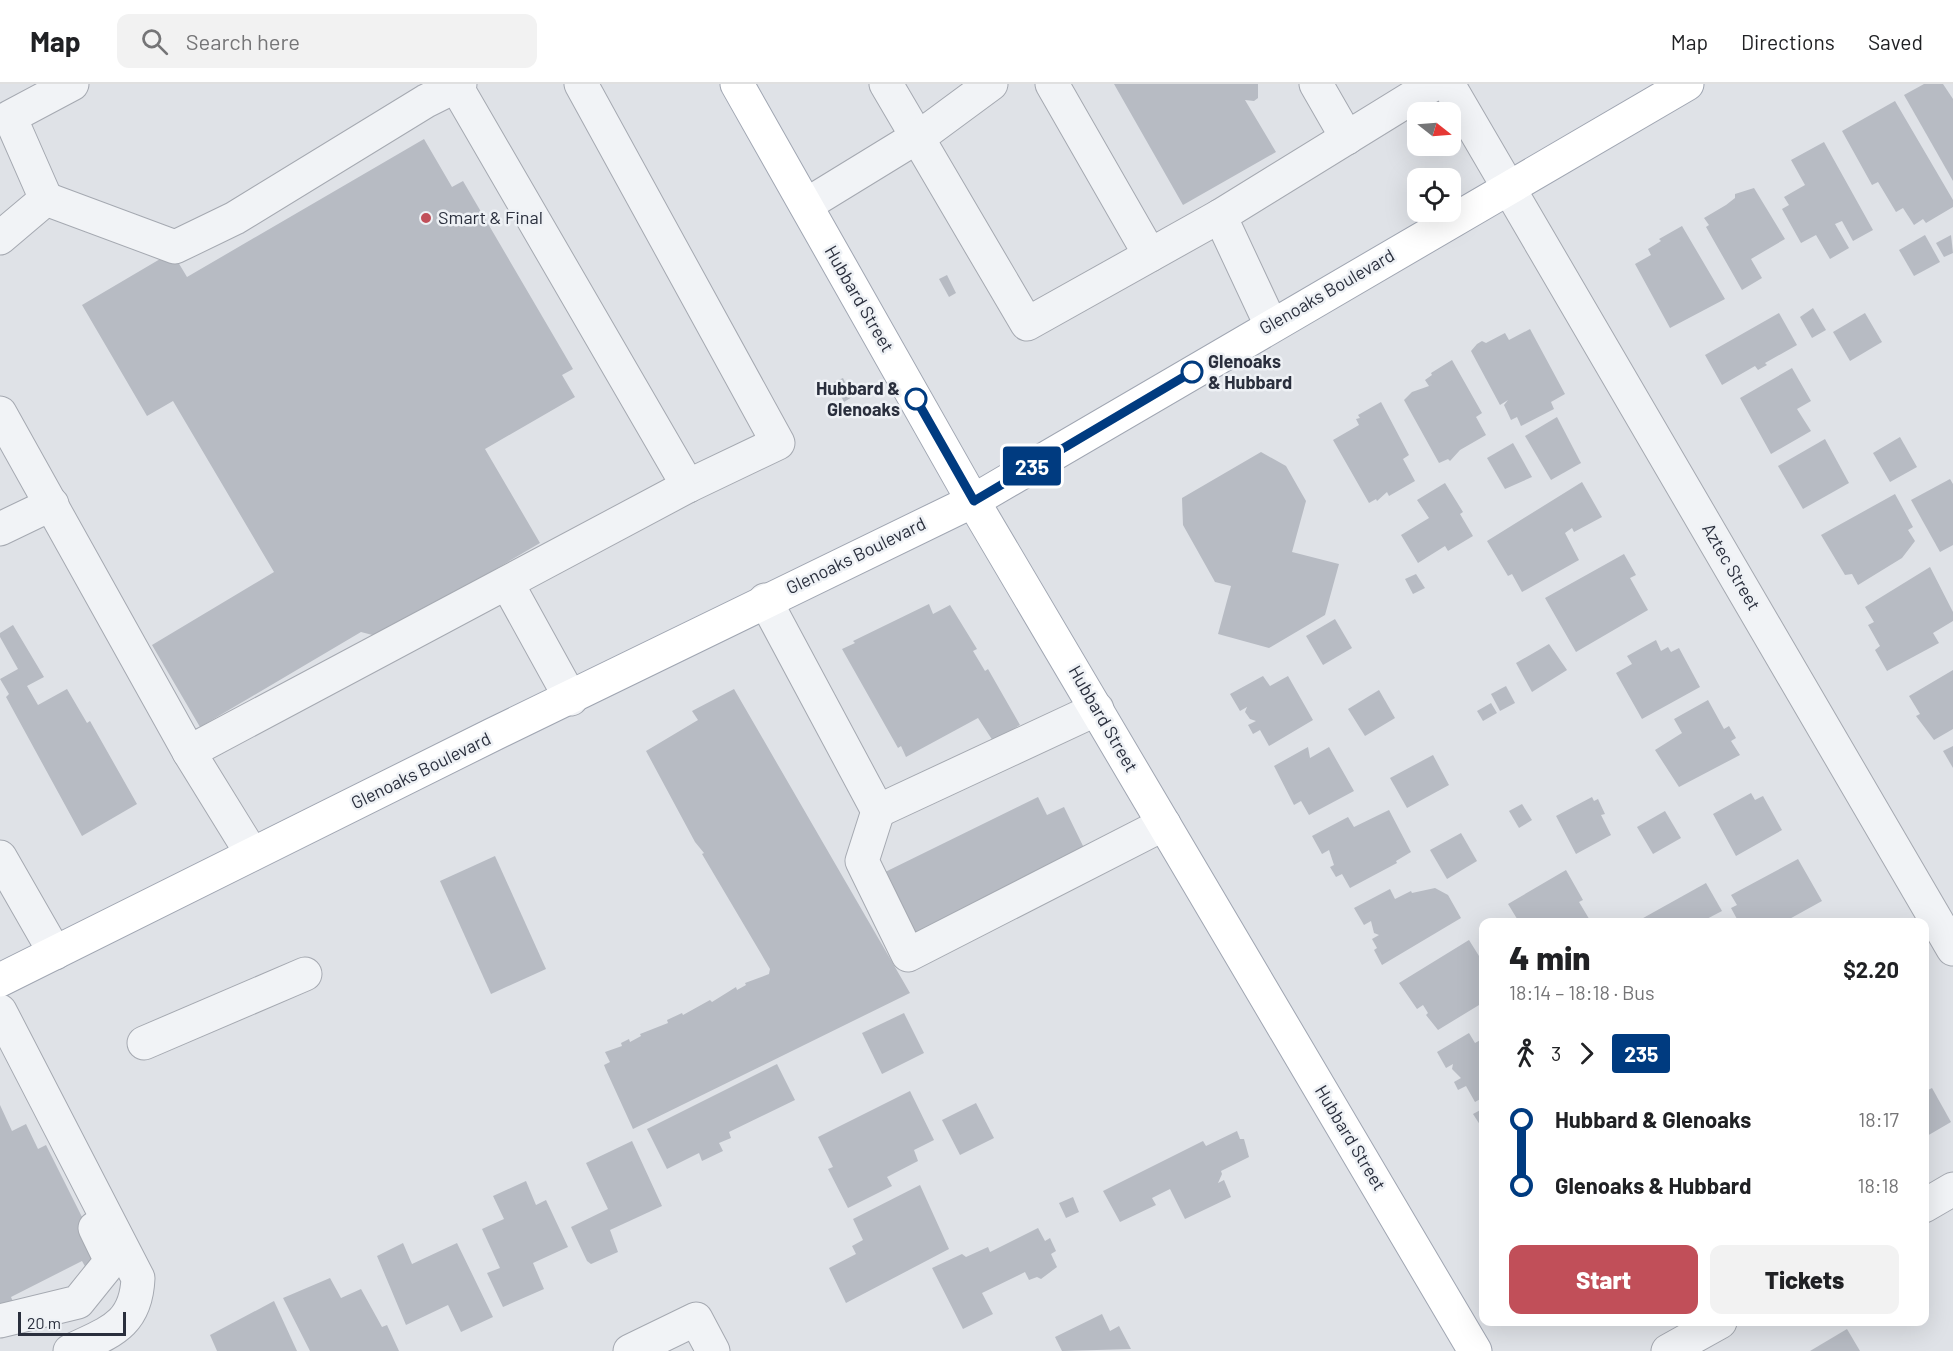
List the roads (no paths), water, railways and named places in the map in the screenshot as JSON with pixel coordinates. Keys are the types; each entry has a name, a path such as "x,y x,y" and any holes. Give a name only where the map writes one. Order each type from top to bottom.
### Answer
{"main road":[{"name":"Hubbard Street","path":"737,84 974,501 1475,1351"},
{"name":"Glenoaks Boulevard","path":"0,980 571,699 765,600 974,501 1509,185 1687,84"}],"street":[{"path":"72,84 10,117 46,199 175,247 235,218 426,101 458,85 688,486"},
{"path":"189,752 688,486 778,443 581,84"},
{"path":"886,84 1027,324 1220,216 1434,84"},
{"path":"806,204 916,137 991,84"},
{"path":"1052,84 1150,255"},
{"path":"1316,84 1347,138"},
{"name":"Aztec Street","path":"1448,84 1953,949"},
{"path":"0,238 46,199"},
{"path":"1220,216 1271,325"},
{"path":"0,413 189,752 252,854"},
{"path":"0,529 52,504"},
{"path":"507,583 571,699"},
{"path":"765,600 878,811 862,861 908,955 1164,824"},
{"path":"878,811 1097,709"},
{"path":"0,857 55,953"},
{"path":"144,1043 305,974"},
{"path":"0,1011 138,1278 137,1296 130,1313 120,1326 70,1351"},
{"path":"0,1321 78,1302 111,1261 42,1123 41,1090"},
{"path":"1929,1203 1953,1190"},
{"path":"630,1351 696,1319 712,1351"},
{"path":"1668,1351 1713,1326"}],"place":[{"name":"Smart & Final","path":"426,218"},
{"name":"Glenoaks & Hubbard","path":"1192,372"},
{"name":"Hubbard & Glenoaks","path":"916,399"}]}
